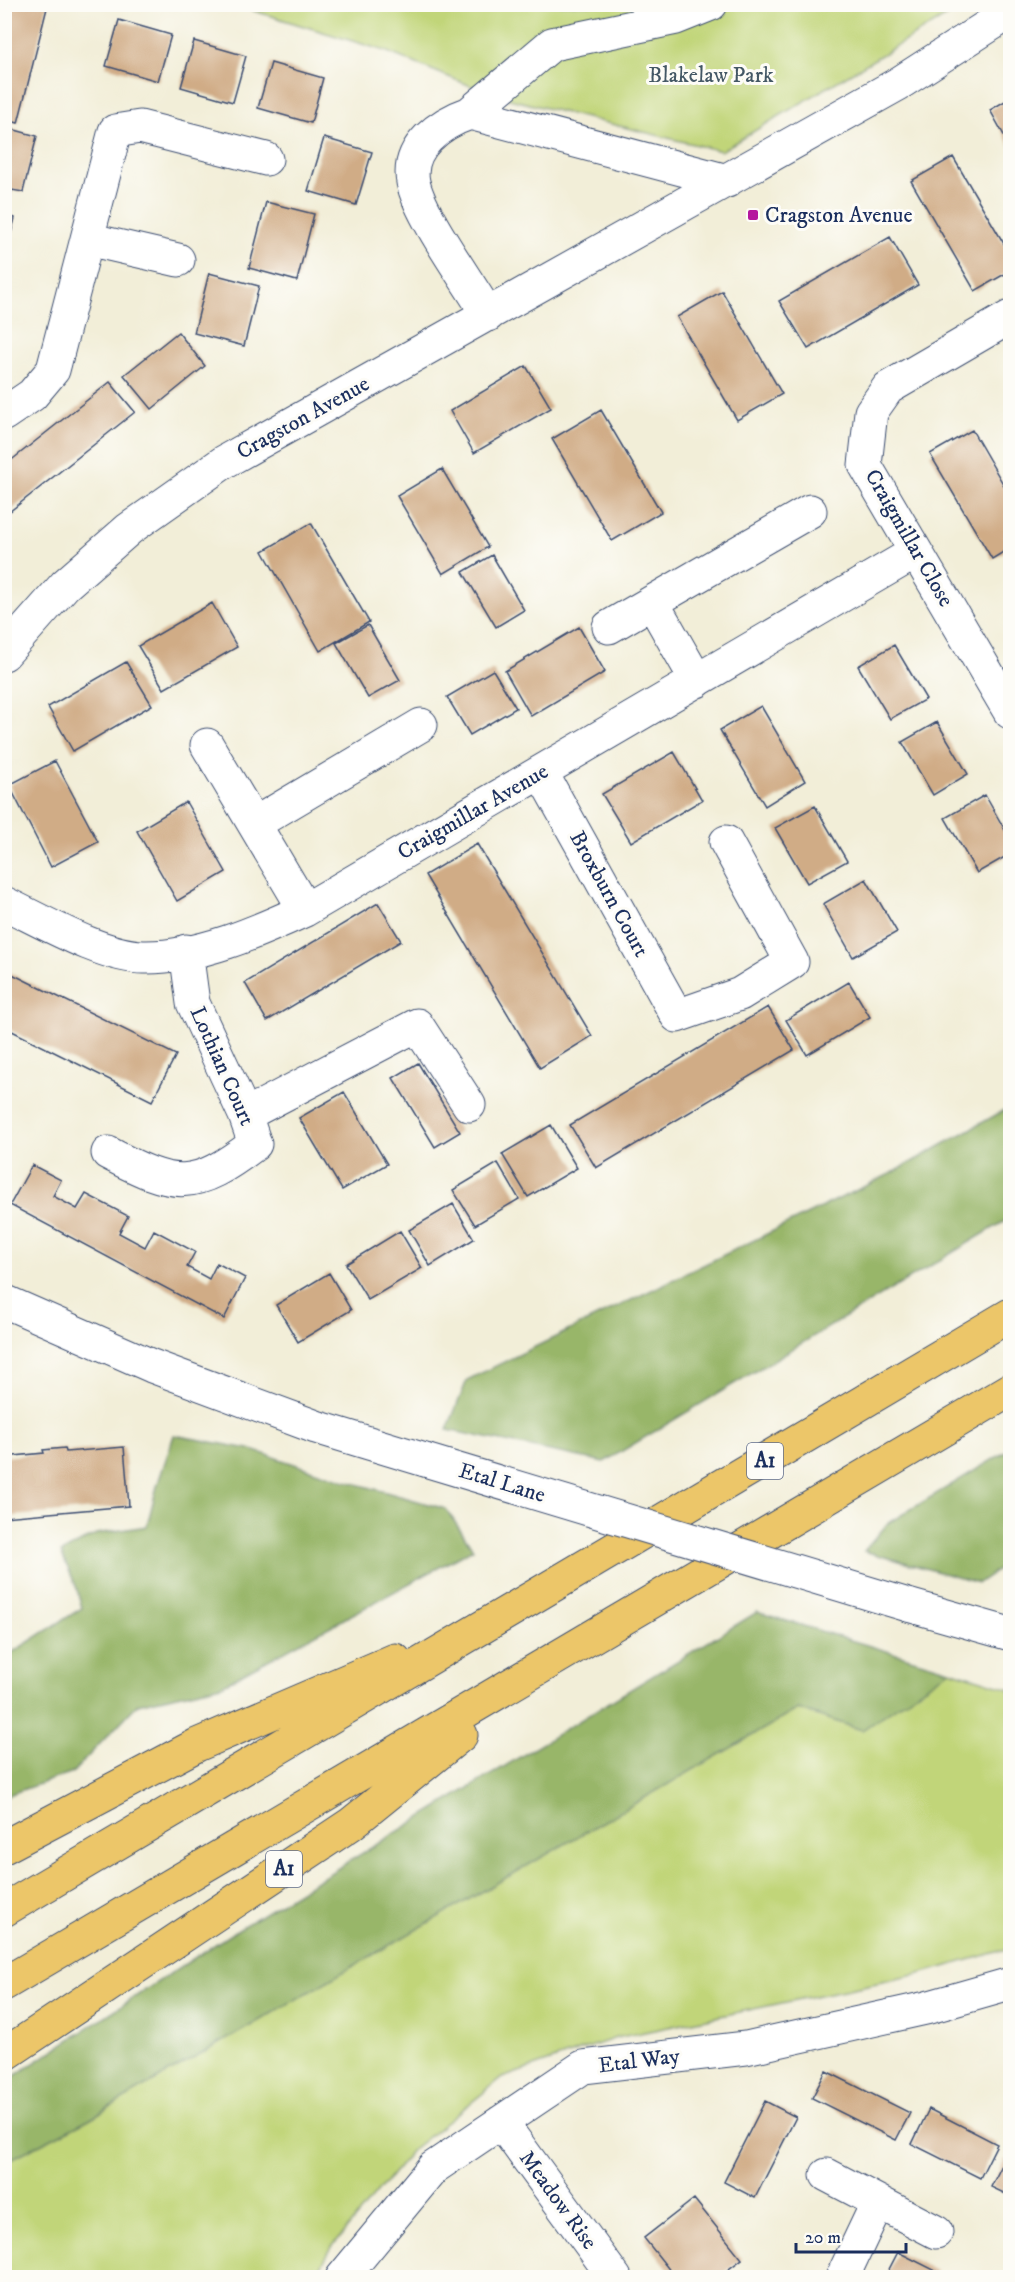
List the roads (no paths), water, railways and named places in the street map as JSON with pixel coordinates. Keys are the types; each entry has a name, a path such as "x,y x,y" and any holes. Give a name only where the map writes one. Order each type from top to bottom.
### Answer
{"highway":[{"name":"A1","path":"4,1910 1011,1315"},
{"name":"A1","path":"4,1984 549,1665 1011,1390"},
{"name":"A1","path":"4,1847 197,1745 520,1606"},
{"name":"A1","path":"4,2055 351,1824 549,1665"}],"street":[{"path":"488,315 423,208 413,180 416,154 436,128 470,113 552,44 676,18 711,4"},
{"name":"Cragston Avenue","path":"9,639 65,585 129,529 224,462 898,84 1011,12"},
{"path":"470,113 728,181"},
{"path":"4,414 32,395 53,370 115,131 140,127 266,159"},
{"path":"87,239 178,260"},
{"name":"Craigmillar Close","path":"1011,317 888,388 871,412 865,465 1011,712"},
{"path":"609,627 810,511"},
{"name":"Craigmillar Avenue","path":"4,903 91,945 143,957 186,951 243,938 305,910 916,552"},
{"path":"652,602 698,681"},
{"path":"254,824 421,725"},
{"path":"207,745 305,910"},
{"name":"Broxburn Court","path":"541,772 677,1016 740,994 792,962 726,842"},
{"name":"Lothian Court","path":"186,951 193,1003 250,1129"},
{"path":"108,1153 154,1176 184,1179 201,1177 220,1169 250,1129 417,1025 469,1105"},
{"name":"Etal Lane","path":"4,1301 163,1370 316,1427 1011,1634"},
{"name":"Etal Way","path":"342,2277 433,2168 583,2067 746,2048 926,2008 1011,1984"},
{"name":"Meadow Rise","path":"501,2122 615,2277"},
{"path":"826,2175 936,2232"},
{"path":"842,2277 878,2202"}],"place":[{"name":"Cragston Avenue","path":"753,215"}],"park label":[{"name":"Blakelaw Park","path":"711,75"}]}
